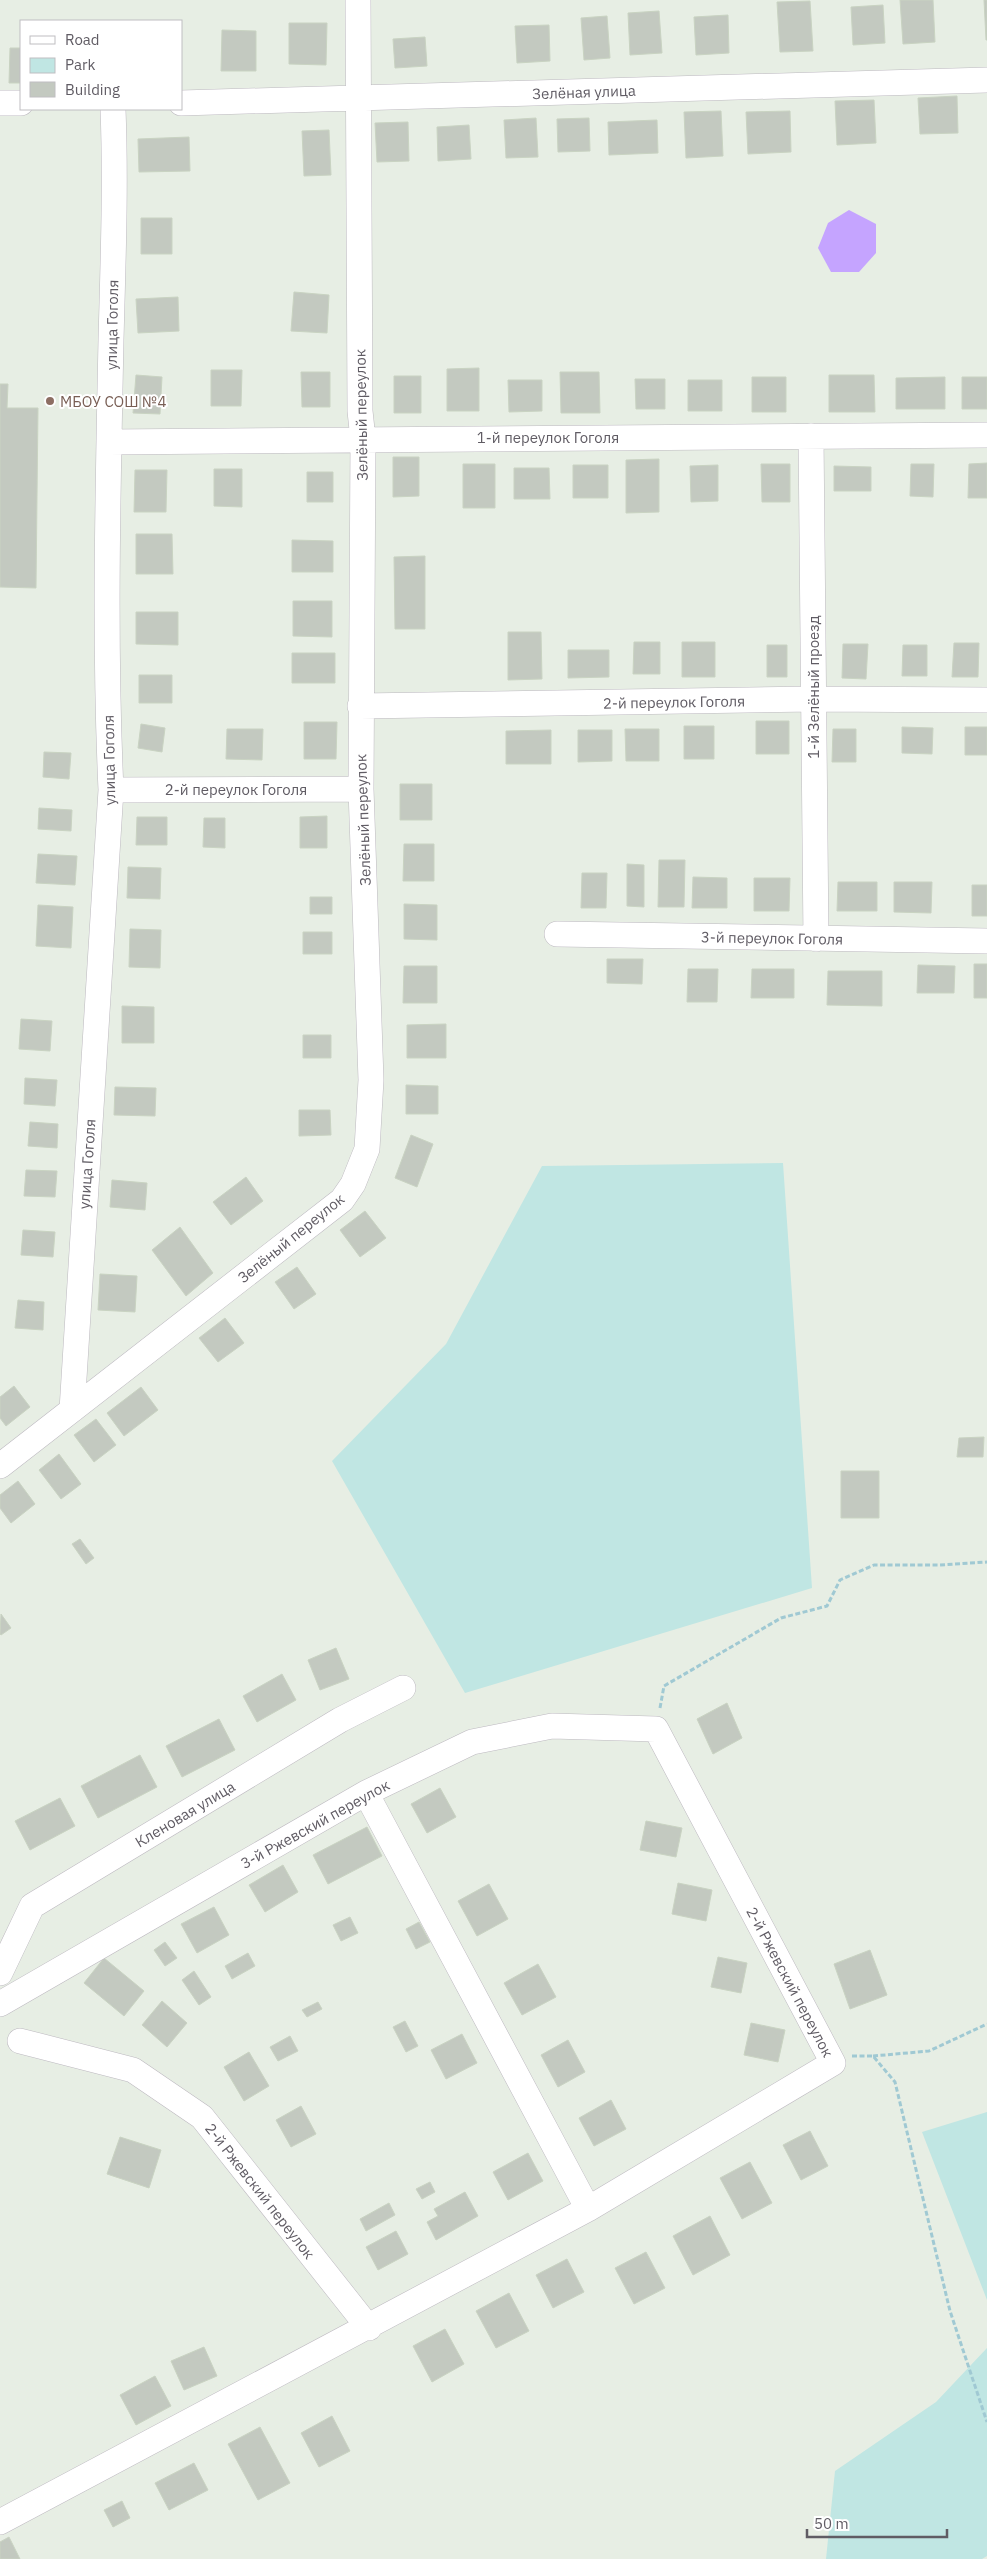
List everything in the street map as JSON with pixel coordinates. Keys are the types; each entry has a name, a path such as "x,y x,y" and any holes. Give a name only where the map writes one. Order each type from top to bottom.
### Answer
{"street":[{"name":"Зелёный переулок","path":"0,1466 342,1200 361,1167 370,1130 371,1080 360,706 363,439 360,411 360,99 358,0"},
{"name":"Зелёная улица","path":"182,103 987,80"},
{"path":"0,103 20,103"},
{"name":"улица Гоголя","path":"72,1410 111,790 108,729 109,442 115,165 113,110"},
{"name":"1-й переулок Гоголя","path":"109,442 987,435"},
{"name":"1-й Зелёный проезд","path":"811,436 816,939"},
{"name":"2-й переулок Гоголя","path":"360,706 814,699 987,700"},
{"name":"2-й переулок Гоголя","path":"111,790 361,789"},
{"name":"3-й переулок Гоголя","path":"556,934 987,941"},
{"name":"Кленовая улица","path":"0,1973 32,1906 340,1720 403,1688"},
{"name":"3-й Ржевский переулок","path":"0,2004 366,1793 472,1742 552,1726 656,1729"},
{"name":"2-й Ржевский переулок","path":"0,2522 369,2328 588,2209 832,2062 656,1729"},
{"path":"366,1793 588,2209"},
{"name":"2-й Ржевский переулок","path":"20,2041 132,2070 202,2117 369,2328"}],"path":[{"path":"656,1729 664,1686 782,1618 827,1606 840,1580 874,1565 940,1565 987,1562"},
{"path":"832,2062 852,2056 929,2051 987,2024"},
{"path":"873,2056 894,2082 950,2311 987,2422"}],"green space":[{"path":"783,1163 812,1588 465,1693 332,1461 446,1344 542,1166"},
{"path":"987,2112 987,2300 922,2132"},
{"path":"987,2348 987,2556 982,2559 826,2559 835,2471 936,2402"}],"shaded area":[{"path":"849,210 876,224 876,253 859,272 831,272 818,248 828,223"}],"building":[{"path":"900,0 933,0 935,42 903,44"},
{"path":"984,0 987,0 987,40 986,40"},
{"path":"810,1 813,51 780,52 777,2"},
{"path":"883,5 885,43 853,45 851,7"},
{"path":"659,11 662,53 630,55 628,13"},
{"path":"728,15 729,53 696,55 694,17"},
{"path":"607,16 610,58 584,60 581,18"},
{"path":"289,23 327,23 326,65 289,64"},
{"path":"549,25 550,61 517,63 515,26"},
{"path":"222,30 256,31 256,71 221,71"},
{"path":"425,37 427,66 395,68 393,39"},
{"path":"10,48 20,48 20,83 9,83"},
{"path":"957,96 958,133 920,134 918,98"},
{"path":"874,100 876,143 837,145 835,101"},
{"path":"721,111 723,156 686,158 684,112"},
{"path":"790,111 791,152 748,154 746,112"},
{"path":"536,118 538,157 506,158 504,120"},
{"path":"589,118 590,151 558,152 557,119"},
{"path":"657,120 658,153 609,155 608,122"},
{"path":"408,122 409,161 377,162 375,123"},
{"path":"469,125 471,159 438,161 437,127"},
{"path":"329,130 331,175 304,176 302,131"},
{"path":"189,137 190,171 139,172 138,139"},
{"path":"141,218 172,218 172,254 141,254"},
{"path":"294,292 329,295 327,333 291,331"},
{"path":"178,297 179,331 138,333 136,299"},
{"path":"479,368 479,411 447,411 447,369"},
{"path":"211,370 242,370 241,406 211,406"},
{"path":"301,372 330,372 330,407 302,407"},
{"path":"560,372 599,372 600,413 561,413"},
{"path":"136,375 162,377 160,414 133,413"},
{"path":"829,375 874,375 875,412 829,412"},
{"path":"394,376 421,376 421,413 394,413"},
{"path":"752,377 786,377 786,412 752,412"},
{"path":"945,377 945,409 896,409 896,378"},
{"path":"962,377 987,377 987,409 962,409"},
{"path":"635,379 665,379 665,409 636,409"},
{"path":"508,380 542,380 542,411 509,412"},
{"path":"688,380 722,380 722,411 688,411"},
{"path":"0,384 8,384 7,408 38,408 36,588 0,587"},
{"path":"393,457 419,457 419,496 393,497"},
{"path":"659,459 659,512 626,513 626,460"},
{"path":"987,463 987,498 968,498 969,464"},
{"path":"463,464 495,464 495,508 463,508"},
{"path":"761,464 790,464 790,502 762,502"},
{"path":"911,464 934,464 933,497 910,496"},
{"path":"573,465 608,465 608,498 573,498"},
{"path":"718,465 718,501 691,502 690,466"},
{"path":"834,466 871,467 871,491 834,491"},
{"path":"514,468 549,468 550,499 514,499"},
{"path":"214,469 242,469 242,507 214,506"},
{"path":"135,470 167,470 166,512 134,512"},
{"path":"307,472 333,472 333,502 307,502"},
{"path":"136,534 172,534 173,574 136,574"},
{"path":"292,540 333,541 333,572 292,572"},
{"path":"425,556 425,629 395,629 394,557"},
{"path":"293,601 332,601 332,637 293,636"},
{"path":"136,612 178,612 178,645 136,644"},
{"path":"508,632 541,632 542,679 508,680"},
{"path":"634,642 660,642 660,674 633,674"},
{"path":"682,642 715,642 715,677 682,677"},
{"path":"954,643 979,643 978,677 952,677"},
{"path":"843,644 868,644 866,679 842,678"},
{"path":"767,645 787,645 787,677 767,677"},
{"path":"903,645 927,645 927,676 902,676"},
{"path":"568,650 609,650 609,677 568,678"},
{"path":"292,653 335,653 335,683 292,683"},
{"path":"139,675 172,675 172,703 139,703"},
{"path":"756,721 789,721 789,754 756,754"},
{"path":"304,722 337,722 336,759 304,759"},
{"path":"141,724 165,728 162,752 138,748"},
{"path":"684,726 714,726 714,759 684,759"},
{"path":"902,727 933,728 932,754 902,753"},
{"path":"965,727 987,727 987,755 965,755"},
{"path":"227,729 263,729 262,760 226,759"},
{"path":"625,729 659,729 659,761 626,761"},
{"path":"833,729 856,729 856,762 832,762"},
{"path":"551,730 551,764 506,764 506,731"},
{"path":"578,730 612,730 612,761 578,762"},
{"path":"44,752 71,753 69,779 43,777"},
{"path":"400,784 432,784 432,820 400,820"},
{"path":"39,808 72,810 71,831 38,829"},
{"path":"327,816 327,848 300,848 300,817"},
{"path":"137,817 167,817 167,845 136,845"},
{"path":"204,818 225,818 225,848 203,847"},
{"path":"404,844 434,844 434,881 403,881"},
{"path":"38,854 77,856 75,885 36,883"},
{"path":"659,860 685,860 684,907 658,907"},
{"path":"627,864 644,865 644,907 627,906"},
{"path":"128,867 161,868 160,899 127,898"},
{"path":"582,873 607,873 606,908 581,908"},
{"path":"693,877 727,878 727,908 692,908"},
{"path":"754,878 790,878 789,911 754,911"},
{"path":"838,882 877,882 877,911 837,911"},
{"path":"894,882 932,882 931,913 894,912"},
{"path":"972,885 987,885 987,916 972,916"},
{"path":"310,897 332,897 332,914 310,914"},
{"path":"404,904 437,905 437,940 404,939"},
{"path":"38,905 73,907 71,948 36,946"},
{"path":"130,929 161,930 160,968 129,967"},
{"path":"303,932 332,932 332,954 303,954"},
{"path":"607,959 643,959 642,984 607,983"},
{"path":"974,964 987,964 987,998 974,998"},
{"path":"918,965 955,966 954,993 917,993"},
{"path":"404,966 437,966 437,1003 403,1003"},
{"path":"688,969 718,969 717,1002 687,1002"},
{"path":"752,969 794,969 794,998 751,998"},
{"path":"828,971 882,971 882,1006 827,1005"},
{"path":"122,1006 154,1007 154,1043 122,1043"},
{"path":"21,1019 52,1021 50,1051 19,1049"},
{"path":"446,1024 446,1058 407,1058 407,1025"},
{"path":"303,1035 331,1035 331,1058 303,1058"},
{"path":"25,1078 57,1080 55,1106 24,1104"},
{"path":"406,1085 438,1086 438,1114 406,1114"},
{"path":"115,1087 156,1088 155,1116 114,1115"},
{"path":"299,1110 330,1110 331,1135 299,1136"},
{"path":"30,1122 58,1124 57,1148 28,1146"},
{"path":"411,1135 433,1144 417,1187 395,1178"},
{"path":"26,1170 57,1171 55,1197 24,1196"},
{"path":"246,1177 263,1201 231,1225 213,1202"},
{"path":"112,1180 147,1183 145,1210 110,1207"},
{"path":"365,1211 386,1238 360,1257 340,1230"},
{"path":"180,1227 213,1273 186,1296 152,1250"},
{"path":"23,1230 55,1232 53,1257 21,1255"},
{"path":"297,1267 316,1294 294,1309 275,1282"},
{"path":"100,1274 137,1276 135,1312 98,1310"},
{"path":"18,1300 44,1302 43,1330 15,1328"},
{"path":"225,1318 244,1343 218,1362 199,1338"},
{"path":"14,1386 30,1407 6,1426 0,1418 0,1397"},
{"path":"141,1387 158,1410 124,1436 107,1413"},
{"path":"96,1419 116,1445 94,1462 74,1435"},
{"path":"984,1437 983,1457 957,1457 959,1438"},
{"path":"59,1454 81,1484 61,1499 39,1470"},
{"path":"841,1471 879,1471 879,1518 841,1518"},
{"path":"18,1481 35,1504 11,1523 0,1508 0,1495"},
{"path":"80,1539 94,1558 86,1564 72,1544"},
{"path":"1,1614 11,1628 1,1635 0,1634"},
{"path":"336,1648 349,1679 320,1690 308,1660"},
{"path":"282,1674 296,1700 257,1722 243,1696"},
{"path":"727,1703 742,1738 713,1754 697,1719"},
{"path":"219,1719 235,1750 182,1777 166,1746"},
{"path":"140,1755 157,1787 98,1818 81,1786"},
{"path":"440,1788 456,1817 427,1833 411,1804"},
{"path":"60,1798 75,1826 30,1850 15,1821"},
{"path":"646,1821 682,1828 676,1857 640,1850"},
{"path":"367,1827 382,1856 328,1884 313,1855"},
{"path":"283,1865 298,1892 265,1912 249,1885"},
{"path":"678,1883 712,1890 706,1921 672,1914"},
{"path":"489,1884 508,1919 477,1936 458,1901"},
{"path":"214,1907 229,1935 197,1953 181,1924"},
{"path":"350,1917 358,1933 341,1941 333,1925"},
{"path":"419,1922 430,1942 416,1949 406,1929"},
{"path":"165,1942 177,1958 165,1966 154,1950"},
{"path":"870,1950 887,1995 850,2009 834,1964"},
{"path":"248,1953 255,1966 232,1979 225,1966"},
{"path":"718,1957 747,1963 741,1993 711,1987"},
{"path":"104,1958 144,1991 124,2016 84,1983"},
{"path":"538,1964 556,1997 522,2015 504,1983"},
{"path":"194,1971 211,1997 199,2005 182,1980"},
{"path":"162,2001 187,2023 167,2047 142,2025"},
{"path":"318,2002 322,2009 307,2017 302,2010"},
{"path":"405,2021 418,2046 406,2052 393,2027"},
{"path":"751,2023 785,2030 778,2062 744,2055"},
{"path":"462,2034 477,2063 446,2079 431,2050"},
{"path":"290,2036 298,2051 278,2061 270,2047"},
{"path":"568,2040 585,2072 558,2087 541,2055"},
{"path":"249,2052 269,2086 244,2101 224,2067"},
{"path":"611,2100 626,2129 594,2146 579,2118"},
{"path":"301,2106 316,2134 291,2147 276,2120"},
{"path":"810,2131 828,2166 801,2180 783,2145"},
{"path":"120,2137 161,2150 149,2188 107,2174"},
{"path":"528,2153 543,2181 508,2200 493,2172"},
{"path":"750,2162 772,2203 742,2219 720,2178"},
{"path":"430,2182 435,2192 422,2199 416,2189"},
{"path":"465,2192 478,2216 436,2240 427,2222 438,2216 434,2209"},
{"path":"389,2203 395,2215 366,2231 360,2219"},
{"path":"710,2216 730,2255 693,2275 673,2236"},
{"path":"396,2231 408,2254 378,2270 366,2247"},
{"path":"646,2252 665,2288 634,2304 615,2268"},
{"path":"567,2259 584,2292 553,2308 536,2275"},
{"path":"509,2293 529,2331 496,2348 476,2311"},
{"path":"445,2329 464,2364 432,2382 413,2346"},
{"path":"204,2347 217,2376 184,2390 171,2361"},
{"path":"155,2376 171,2406 136,2425 120,2395"},
{"path":"332,2416 350,2451 319,2467 301,2433"},
{"path":"260,2427 290,2483 258,2500 228,2444"},
{"path":"194,2463 208,2490 169,2510 155,2483"},
{"path":"122,2501 130,2518 113,2527 104,2510"},
{"path":"9,2537 20,2559 0,2559 0,2542"}],"place":[{"name":"МБОУ СОШ №4","path":"50,401"}]}
